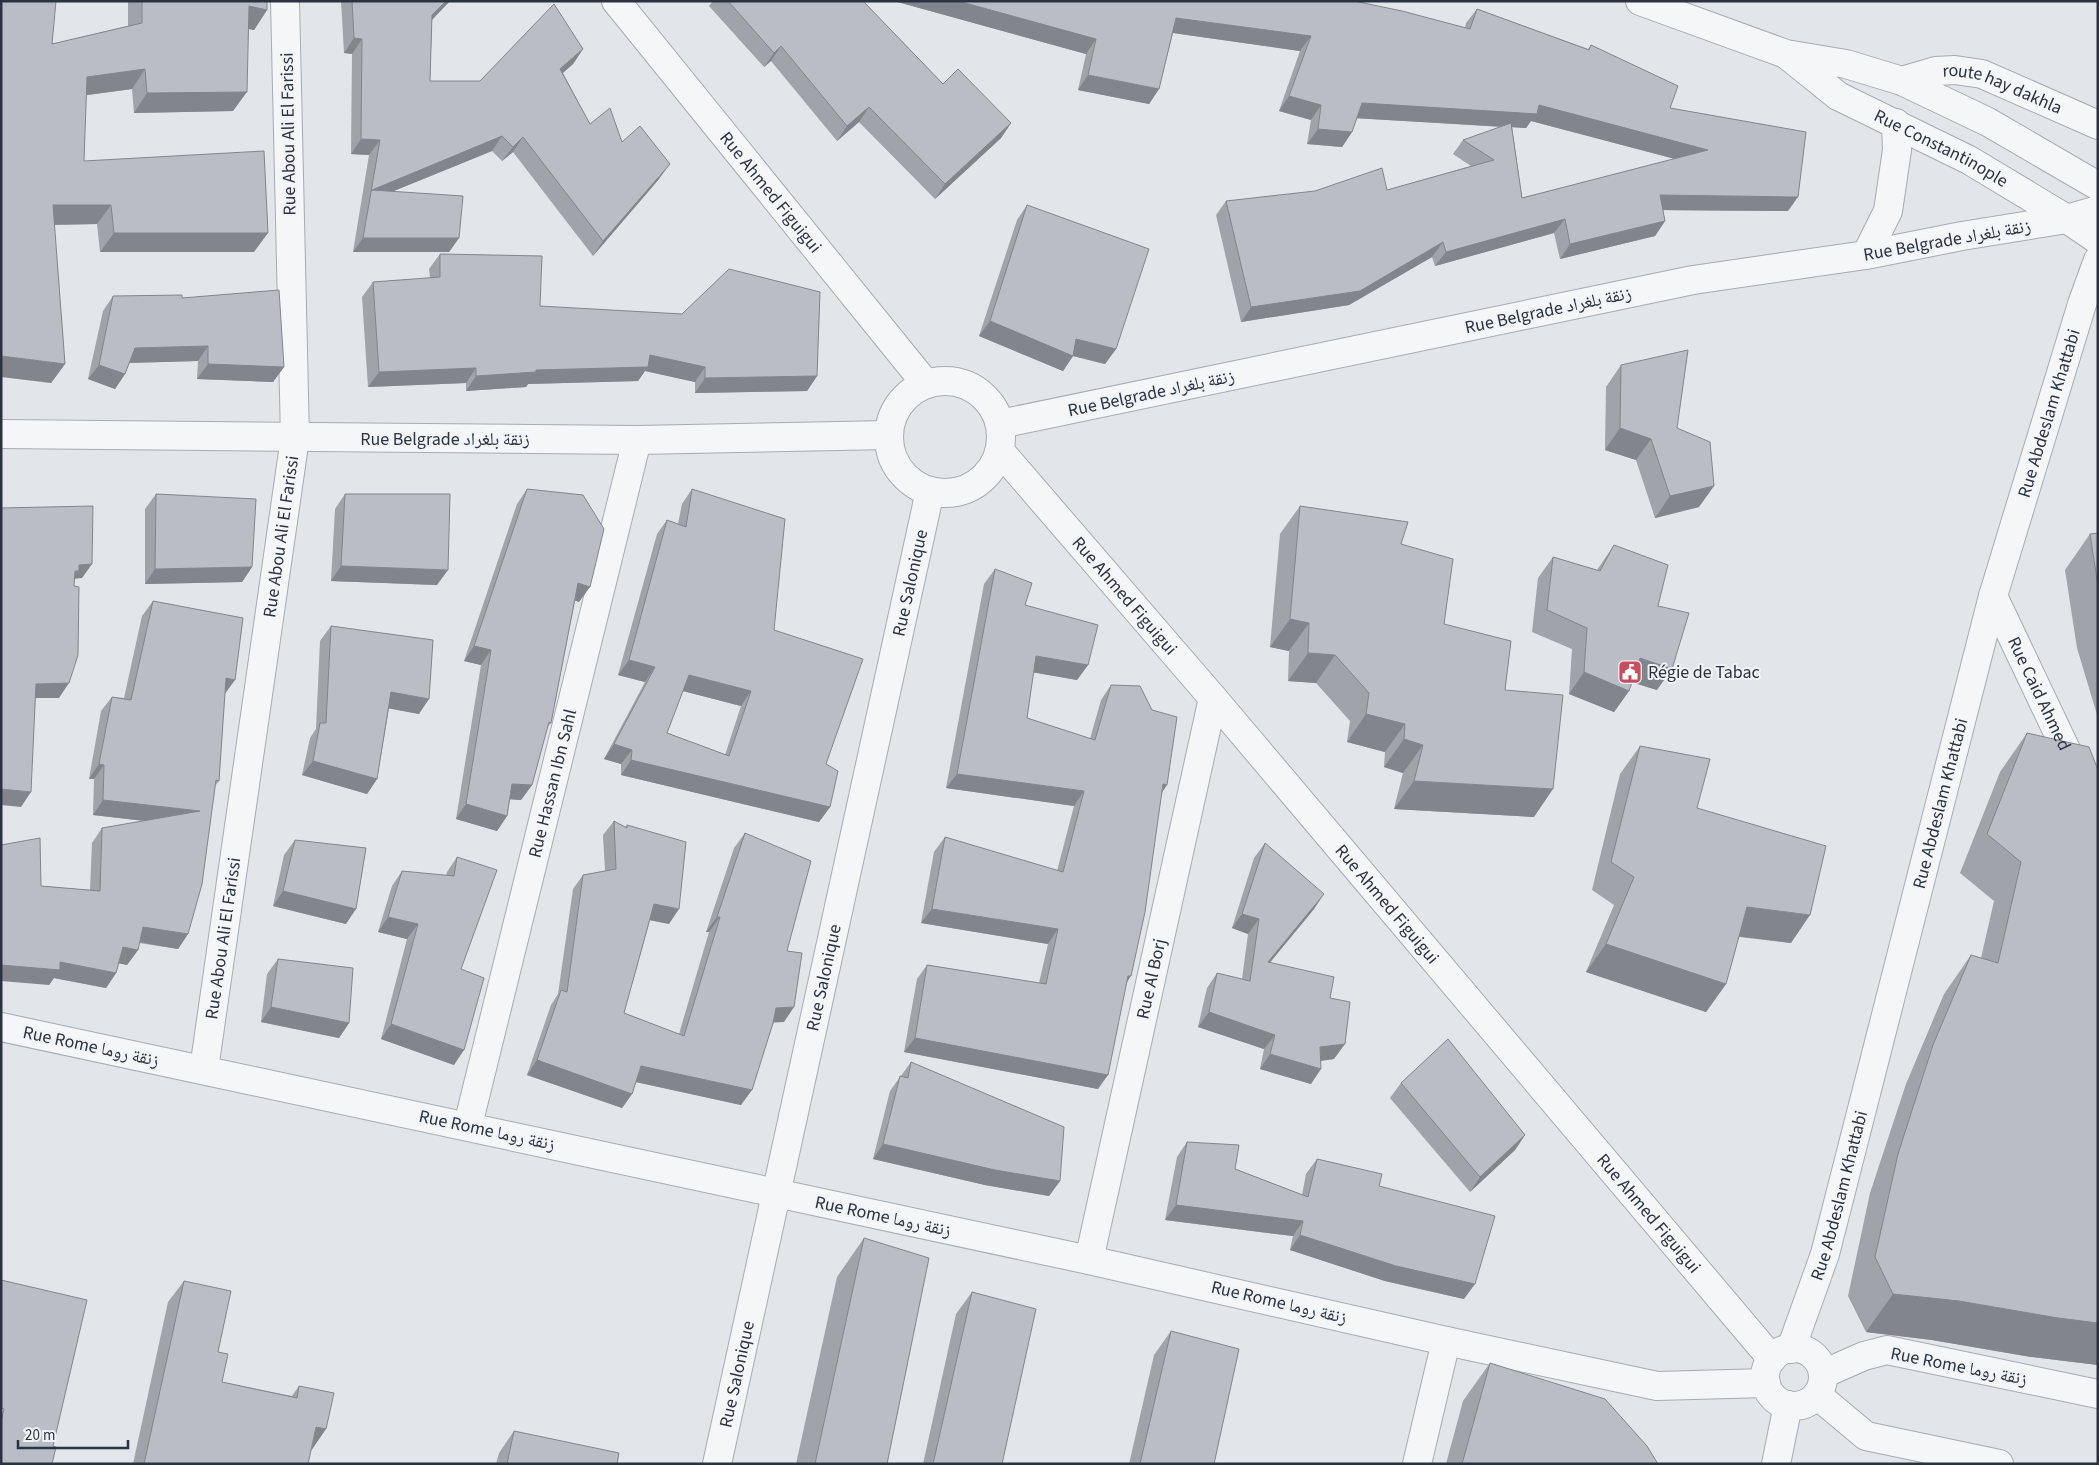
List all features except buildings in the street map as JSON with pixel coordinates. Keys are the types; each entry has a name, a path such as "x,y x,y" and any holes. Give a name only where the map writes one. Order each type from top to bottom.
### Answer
{"street":[{"name":"Rue Abou Ali El Farissi","path":"204,1069 295,438 285,1"},
{"name":"Rue Ahmed Figuigui","path":"616,1 926,384"},
{"name":"Rue Constantinople","path":"1640,1 1786,54 1846,64 1902,81 1988,122 2098,186"},
{"name":"Rue Constantinople","path":"1786,54 1838,96 1969,160 2067,219 2098,240"},
{"name":"route hay dakhla","path":"1902,81 1936,71 1955,70 1982,74 2098,125"},
{"path":"1866,255 1888,211 1897,150 1896,124"},
{"name":"Rue Belgrade زنقة بلغراد","path":"1000,424 1693,280 1866,255 1962,236 2067,219 2098,210"},
{"name":"Rue Abdeslam Khattabi","path":"1777,1364 1825,1254 1992,596 2082,304 2098,260"},
{"path":"945,380 973,388 993,407 1000,424 1000,451 993,468 981,481 965,490 947,494 930,491 913,484 900,471 891,454 890,425 897,408 910,393 926,384 945,380"},
{"name":"Rue Belgrade زنقة بلغراد","path":"1,434 637,440 889,435"},
{"name":"Rue Hassan Ibn Sahl","path":"468,1126 637,440"},
{"name":"Rue Ahmed Figuigui","path":"1000,451 1213,698 1777,1364"},
{"name":"Rue Salonique","path":"717,1464 930,491"},
{"name":"Rue Caid Ahmed","path":"1992,596 2098,817"},
{"name":"Rue Al Borj","path":"1089,1260 1213,698"},
{"name":"Rue Rome زنقة روما","path":"1,1027 1089,1260 1446,1341 1657,1386 1777,1364"},
{"path":"1417,1464 1446,1341"},
{"path":"1820,1384 1804,1404 1788,1405 1772,1396 1777,1364 1802,1350 1812,1354 1819,1363 1820,1384 1866,1436 1999,1464"},
{"name":"Rue Rome زنقة روما","path":"1820,1384 1864,1356 1887,1350 2098,1394"},
{"path":"1776,1464 1788,1405"}],"place":[{"name":"Régie de Tabac","path":"1630,672"}]}
